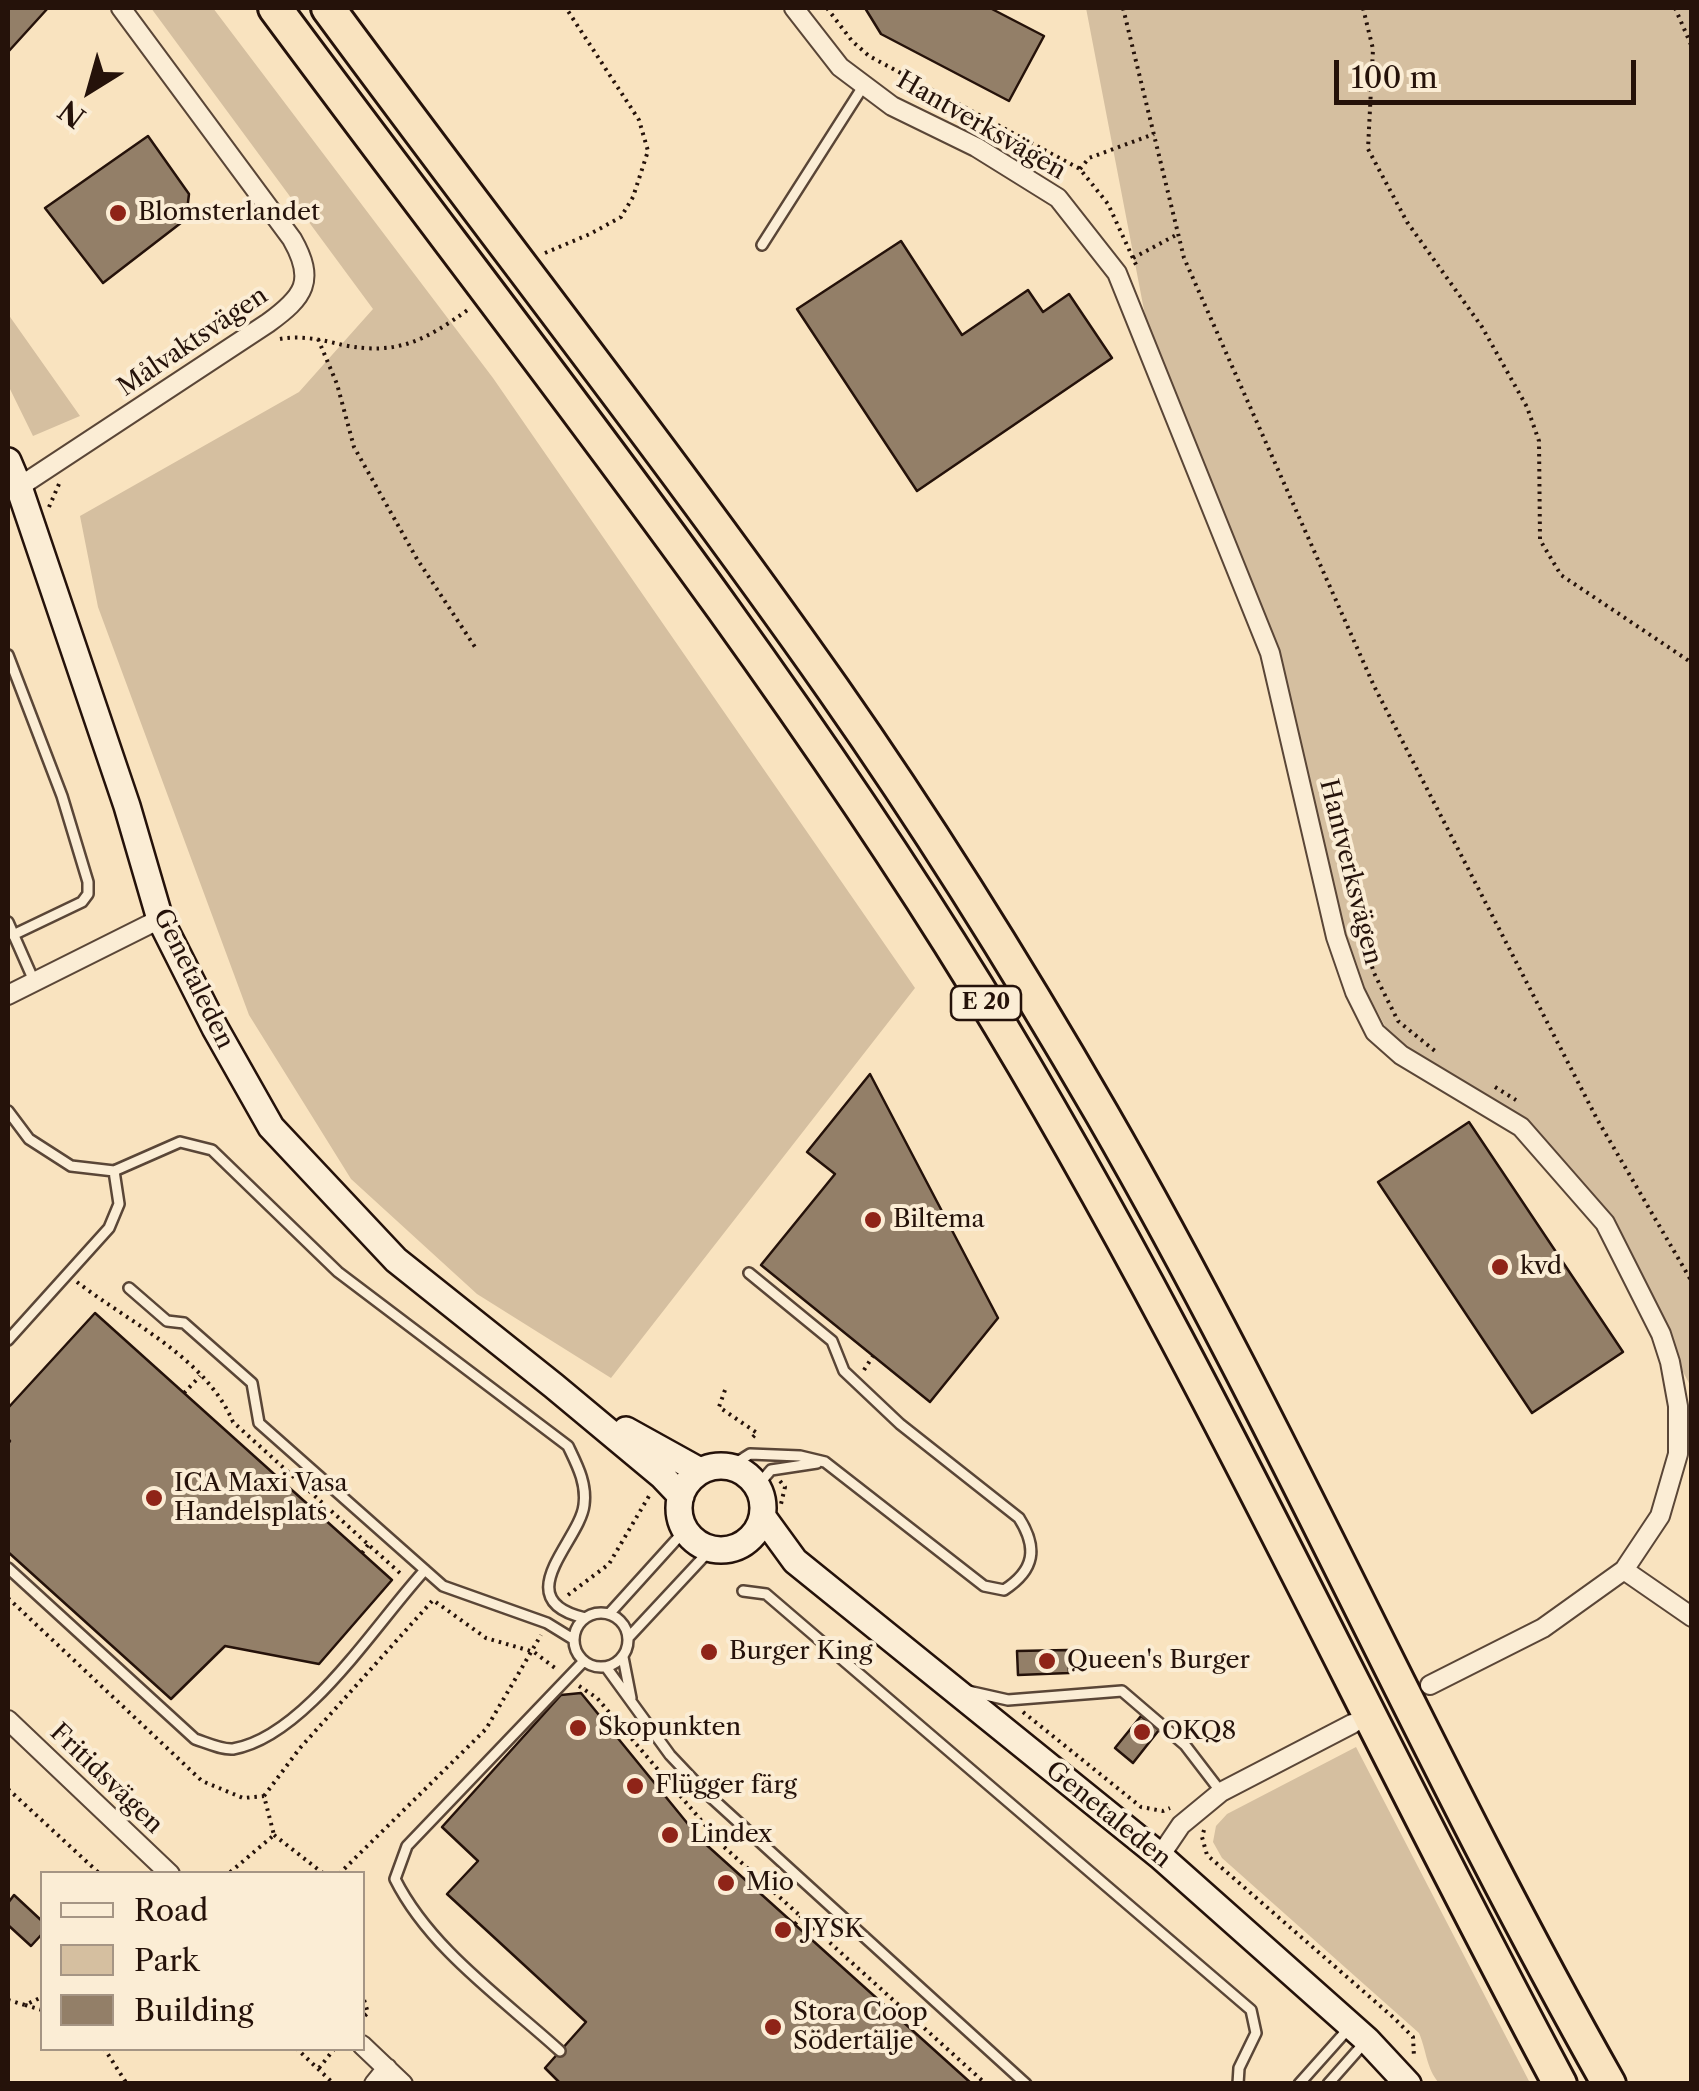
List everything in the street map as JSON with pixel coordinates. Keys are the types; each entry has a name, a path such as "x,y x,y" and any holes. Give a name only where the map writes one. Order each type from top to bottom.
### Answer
{"highway":[{"name":"E 20","path":"276,8 704,580 852,792 977,987 1062,1130 1201,1383 1560,2084"},
{"name":"E 20","path":"328,8 658,446 785,622 922,823 1010,963 1102,1114 1172,1241 1534,1946 1609,2084"}],"main road":[{"name":"Genetaleden","path":"8,461 14,492 35,535 127,806 160,918 215,1028 271,1127 396,1260 554,1386 662,1476 680,1496"},
{"name":"Genetaleden","path":"554,1386 700,1471"},
{"path":"711,1549 696,1542 685,1530 679,1514 680,1496 687,1482 700,1471 731,1466 747,1474 758,1486"},
{"name":"Genetaleden","path":"758,1486 763,1517 795,1562 1160,1856 1359,2033 1404,2079"},
{"path":"742,1545 755,1533 763,1517"},
{"name":"Genetaleden","path":"711,1549 727,1550 742,1545 795,1562"}],"street":[{"name":"Målvaktsvägen","path":"14,492 268,324 291,307 304,283 306,270 292,240 121,8"},
{"name":"Hantverksvägen","path":"794,8 840,67 892,106 976,147 1058,198 1117,273 1270,653 1336,937 1362,1005 1376,1032 1400,1055 1521,1127 1605,1223 1661,1334 1678,1406 1678,1454 1660,1516 1624,1570 1543,1628 1430,1685"},
{"path":"8,995 160,918"},
{"path":"1624,1570 1692,1617"},
{"name":"Fritidsvägen","path":"8,1720 167,1871"},
{"path":"1160,1856 1181,1825 1221,1792 1352,1724"},
{"path":"365,2048 403,2084"},
{"path":"374,2084 388,2068"}],"lane":[{"path":"762,246 864,85"},
{"path":"8,654 62,796 88,882 88,894 82,902 13,935"},
{"path":"8,922 34,981"},
{"path":"8,1111 29,1140 71,1166 114,1171 180,1142 212,1150 338,1272 568,1446 583,1477 584,1508 548,1576 552,1597 570,1614 585,1618 609,1614 685,1530"},
{"path":"8,1340 109,1228 119,1204 114,1171"},
{"path":"731,1466 750,1454 800,1456 824,1462 984,1586 1004,1590 1016,1582 1033,1553 1031,1537 1018,1518 900,1424 844,1371 832,1341 750,1273"},
{"path":"129,1288 167,1322 184,1323 252,1383 258,1424 443,1586 546,1623 573,1640"},
{"path":"758,1486 771,1470 824,1462"},
{"path":"632,1700 623,1657 628,1638 711,1549"},
{"path":"8,1568 196,1739 229,1750 265,1738 305,1710 425,1570"},
{"path":"743,1591 766,1594 1251,2010 1256,2033 1239,2068 1238,2084"},
{"path":"609,1614 622,1623 628,1638"},
{"path":"585,1618 578,1624 573,1640 583,1662 598,1668 623,1657"},
{"path":"560,2051 410,1910 395,1879 407,1846 583,1662"},
{"path":"606,1667 670,1755 704,1791 1026,2084"},
{"path":"950,1687 1008,1700 1122,1691 1186,1745 1221,1792"},
{"path":"1299,2084 1359,2033"},
{"path":"1328,2084 1359,2033"}],"path":[{"path":"541,255 621,217 633,197 648,150 639,120 566,8"},
{"path":"828,8 852,41 869,56 1080,169 1108,204 1140,276"},
{"path":"1123,8 1184,258 1374,686 1598,1119 1692,1282"},
{"path":"1363,8 1373,49 1368,149 1407,222 1482,328 1527,407 1539,441 1540,540 1561,575 1692,664"},
{"path":"1674,8 1692,46"},
{"path":"1080,169 1089,158 1154,134"},
{"path":"1134,258 1178,234"},
{"path":"270,342 284,338 366,349 405,346 441,329 474,306"},
{"path":"318,340 337,384 354,447 416,559 477,650"},
{"path":"35,535 55,526 50,516 51,498 70,475"},
{"path":"1340,860 1374,974 1398,1022 1441,1056"},
{"path":"1485,1081 1514,1098 1528,1112"},
{"path":"184,1393 200,1376"},
{"path":"724,1390 719,1407 757,1434"},
{"path":"362,1552 368,1545"},
{"path":"8,1598 202,1781 244,1798 264,1796 300,1748 432,1600 486,1638 534,1652 597,1698 723,1846 986,2084"},
{"path":"342,1871 486,1729 534,1652"},
{"path":"8,1789 97,1871"},
{"path":"264,1796 274,1835 320,1871"},
{"path":"1209,1818 1202,1837 1207,1855 1412,2038 1416,2055 1404,2079"},
{"path":"232,1871 274,1835"},
{"path":"794,1924 801,1917"},
{"path":"25,2004 40,1998"},
{"path":"8,2000 40,2009"},
{"path":"106,2051 127,2084"},
{"path":"299,2051 334,2084"},
{"path":"318,2068 332,2051"}],"green space":[{"path":"151,8 213,8 493,378 915,988 611,1378 477,1294 351,1179 249,1015 98,607 80,516 299,392 373,309"},
{"path":"1086,8 1691,8 1691,1387 1605,1223 1521,1127 1401,1055 1336,937 1270,653 1153,357"},
{"path":"8,314 80,416 33,436 8,385"},
{"path":"1356,1747 1530,2083 1439,2083 1419,2033 1222,1858 1213,1842 1216,1826 1227,1814"}],"building":[{"path":"8,8 48,8 8,52"},
{"path":"865,8 990,8 1044,36 1009,101 881,34"},
{"name":"Blomsterlandet","path":"148,136 189,194 186,219 103,283 45,208"},
{"path":"901,241 962,335 1028,290 1043,312 1069,294 1112,358 917,491 797,309"},
{"name":"Biltema","path":"870,1074 998,1318 930,1402 761,1265 835,1174 807,1152"},
{"name":"kvd","path":"1469,1122 1623,1352 1532,1413 1378,1182"},
{"name":"ICA Maxi Vasa Handelsplats","path":"95,1313 392,1580 319,1664 225,1646 171,1699 8,1552 8,1408"},
{"path":"1068,1650 1069,1673 1018,1675 1017,1651"},
{"path":"581,1693 701,1840 972,2084 561,2084 545,2068 586,2022 447,1894 478,1861 442,1827 561,1695"},
{"path":"1141,1716 1159,1730 1133,1763 1115,1748"},
{"path":"14,1895 40,1919 40,1936 31,1946 8,1925 8,1903"}],"place":[{"name":"Blomsterlandet","path":"118,213"},
{"name":"Biltema","path":"873,1220"},
{"name":"kvd","path":"1500,1267"},
{"name":"ICA Maxi Vasa Handelsplats","path":"154,1498"},
{"name":"Burger King","path":"709,1652"},
{"name":"Queen's Burger","path":"1047,1661"},
{"name":"Skopunkten","path":"578,1728"},
{"name":"OKQ8","path":"1142,1732"},
{"name":"Flügger färg","path":"635,1786"},
{"name":"Lindex","path":"670,1835"},
{"name":"Mio","path":"726,1883"},
{"name":"JYSK","path":"783,1930"},
{"name":"Stora Coop Södertälje","path":"773,2027"}]}
